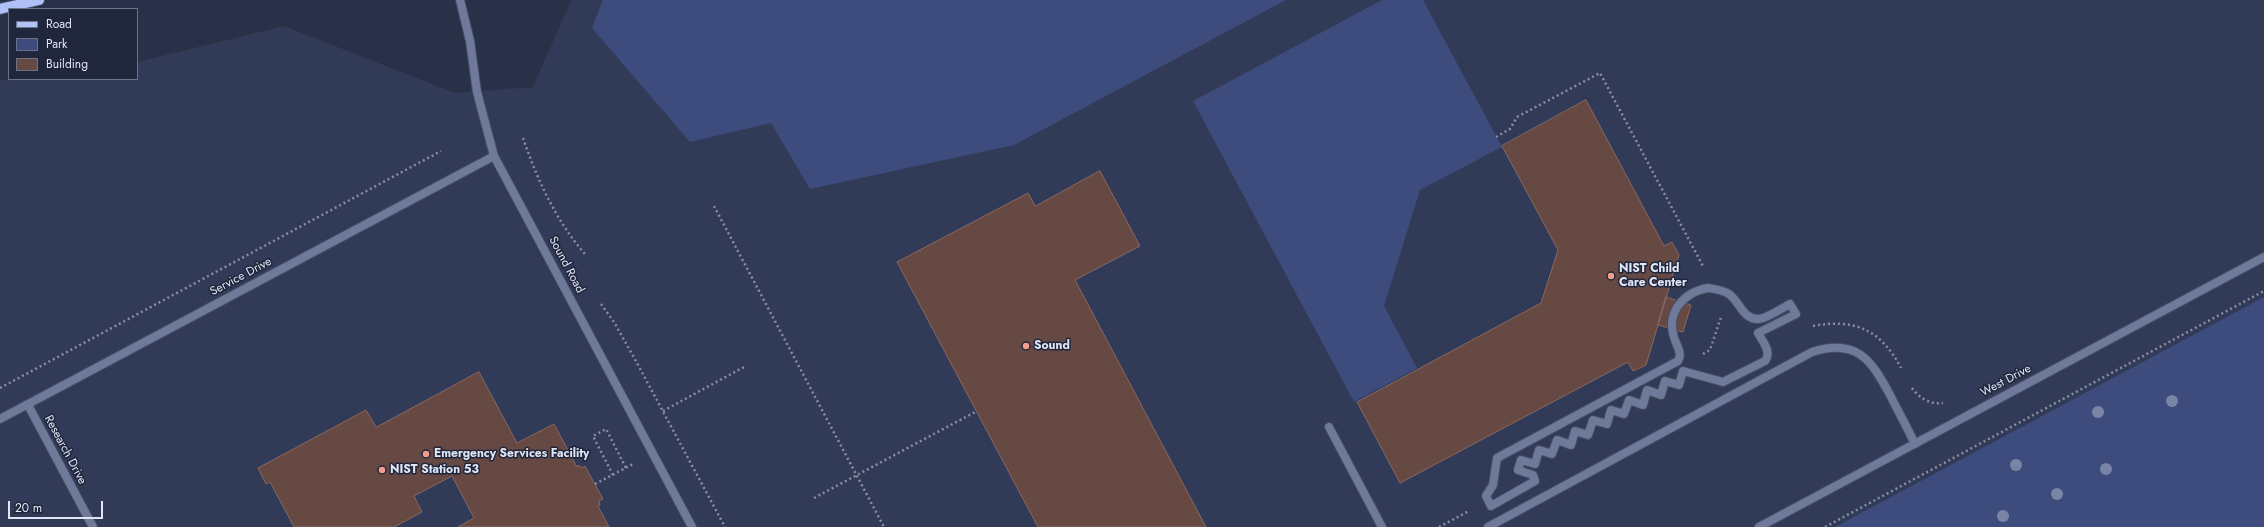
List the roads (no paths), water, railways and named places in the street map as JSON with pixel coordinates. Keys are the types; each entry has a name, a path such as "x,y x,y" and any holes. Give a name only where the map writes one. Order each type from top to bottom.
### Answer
{"main road":[{"path":"0,9 39,0"}],"street":[{"name":"Sound Road","path":"460,0 470,41 476,92 494,156 692,527"},
{"name":"Service Drive","path":"0,419 494,156"},
{"name":"West Drive","path":"1759,527 2264,257"},
{"path":"1702,289 1718,289 1728,293 1736,300 1744,314 1752,318 1760,319 1790,304 1796,314 1758,334 1768,352 1768,357 1765,361 1723,382 1683,371 1679,385 1665,381 1661,395 1647,390 1642,405 1629,400 1624,414 1611,410 1607,424 1593,420 1588,434 1575,430 1571,444 1557,440 1552,454 1539,450 1535,464 1522,460 1518,470 1533,475 1535,481 1492,506 1486,496 1493,485 1497,458 1678,361 1680,351 1672,329 1675,309 1688,294 1702,289"},
{"path":"1488,527 1812,352 1823,348 1845,348 1854,350 1871,362 1916,444"},
{"name":"Research Drive","path":"28,405 93,527"},
{"path":"1328,427 1382,527"}],"place":[{"name":"NIST Child Care Center","path":"1611,276"},
{"name":"Sound","path":"1026,346"},
{"name":"Emergency Services Facility","path":"426,454"},
{"name":"NIST Station 53","path":"382,470"}]}
